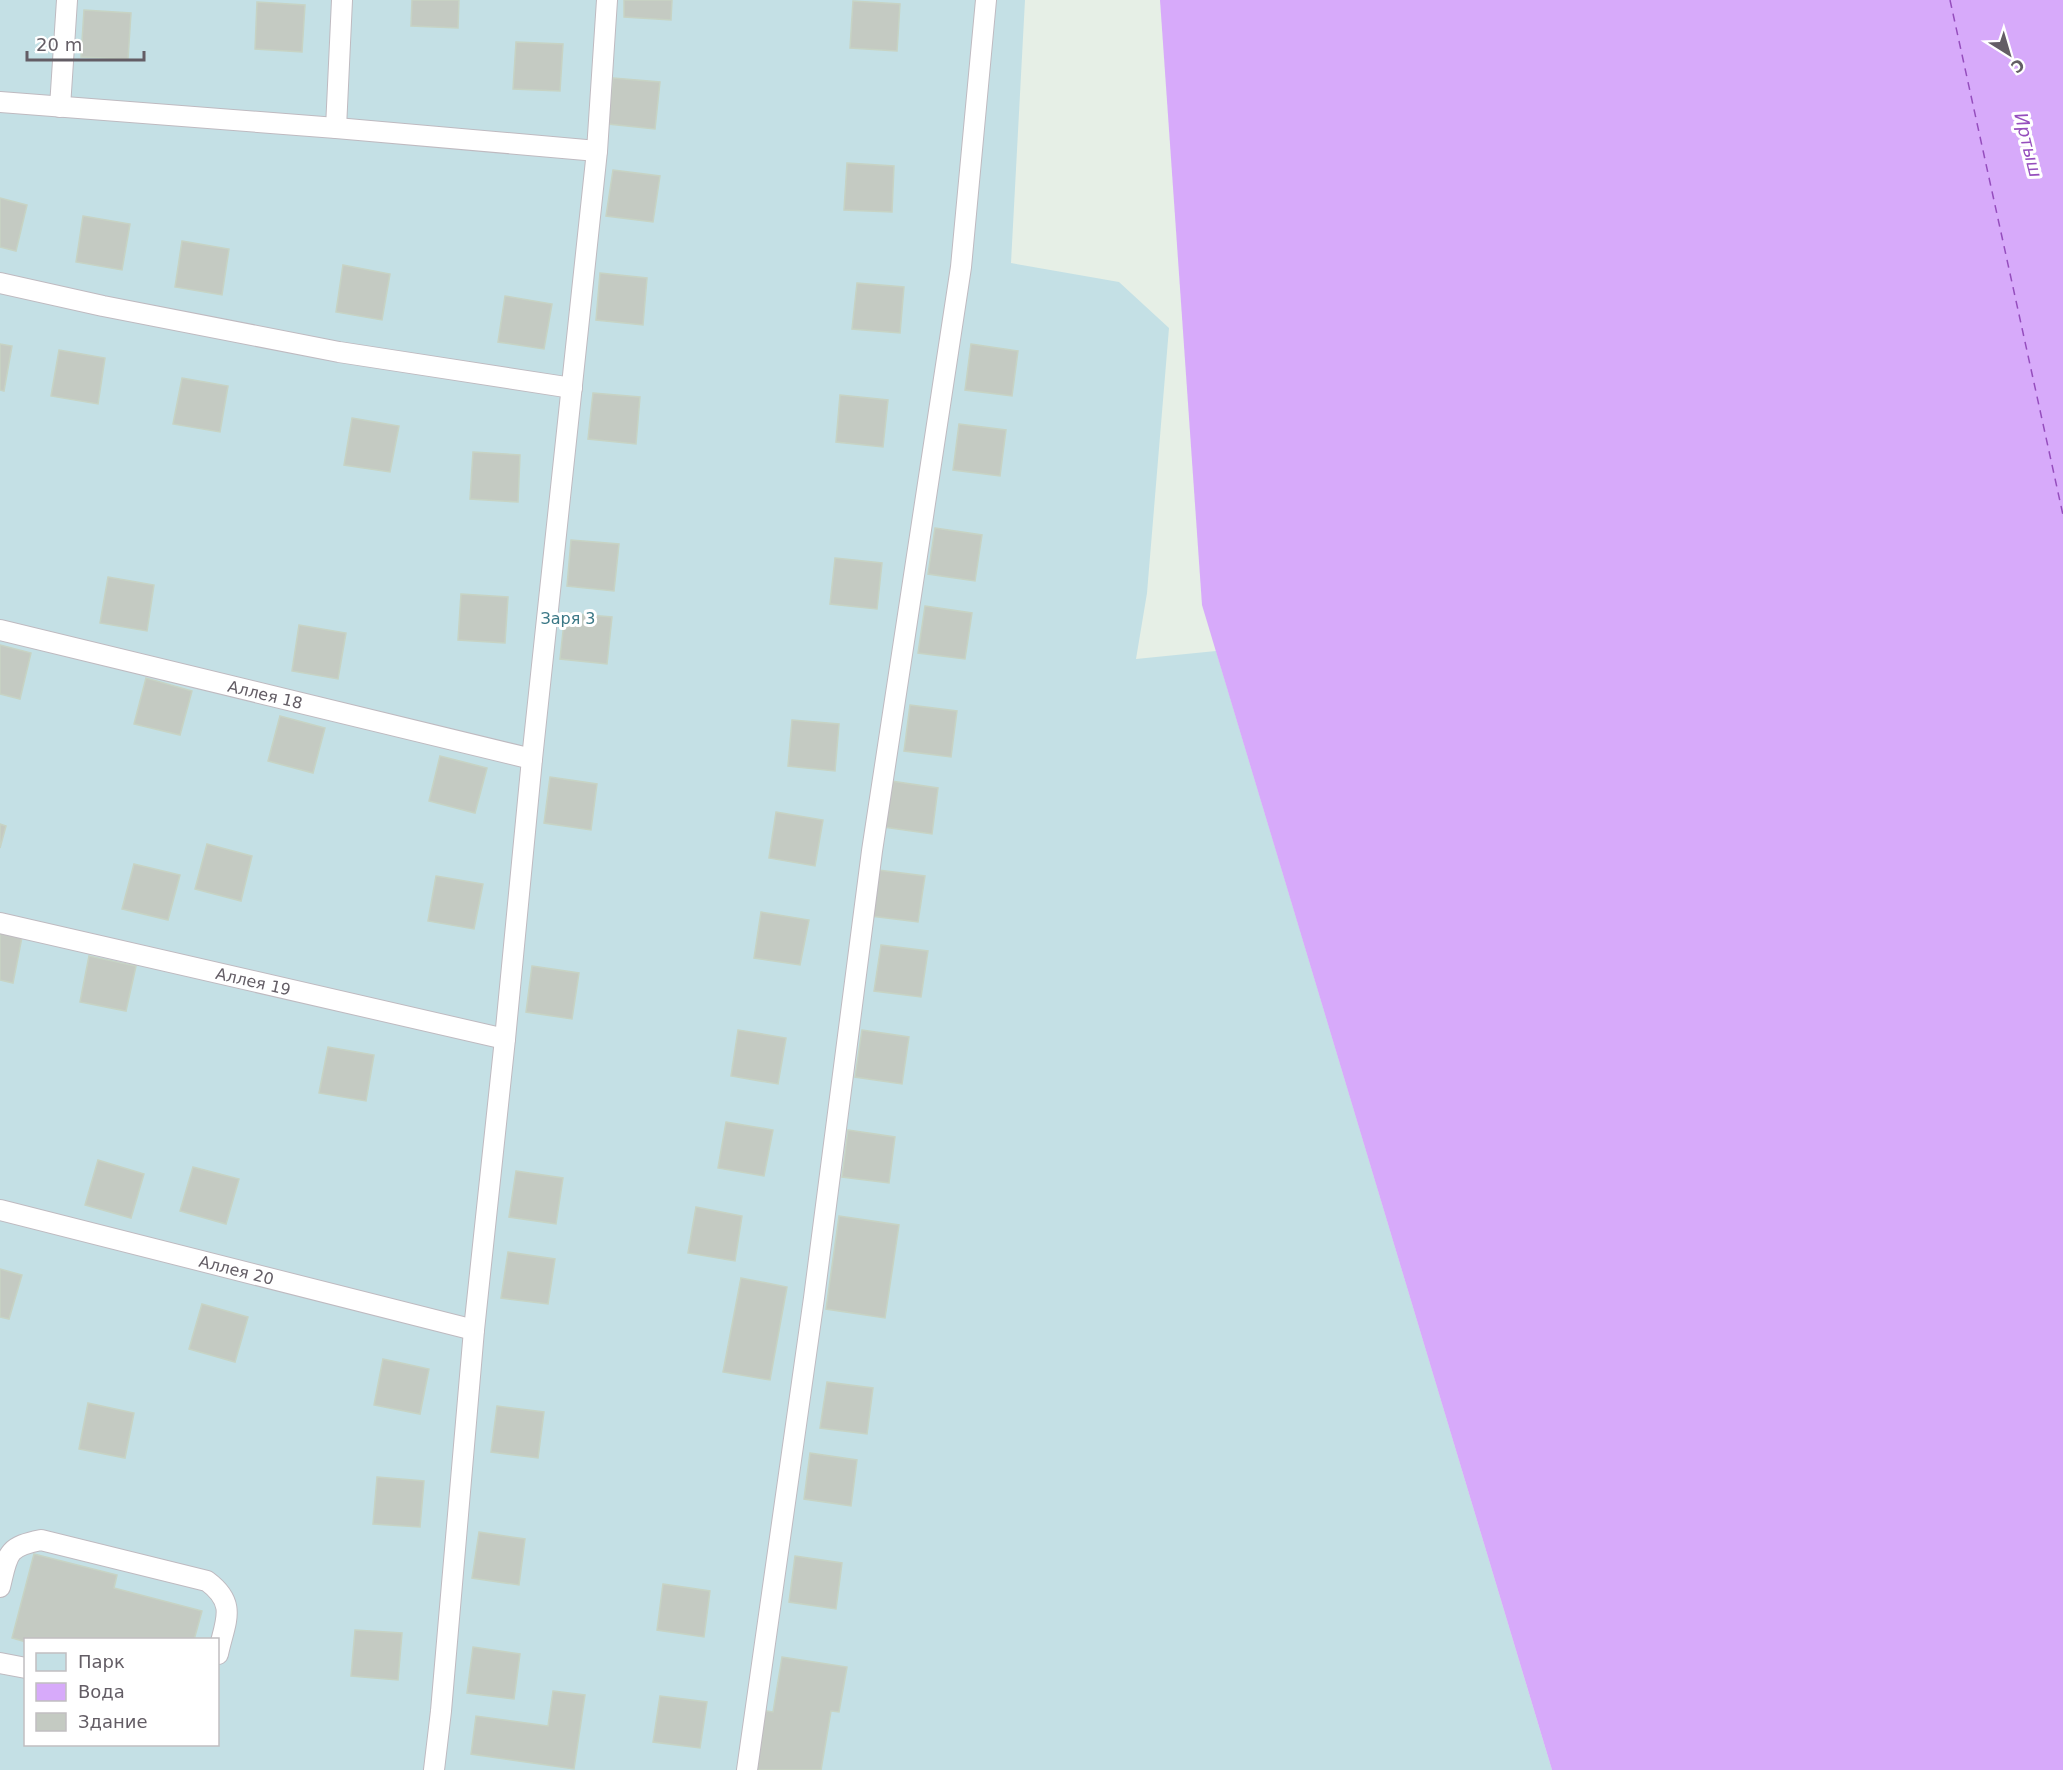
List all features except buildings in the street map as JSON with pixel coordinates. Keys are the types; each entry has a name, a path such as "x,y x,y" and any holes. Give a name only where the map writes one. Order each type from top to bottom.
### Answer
{"lane":[{"path":"60,106 67,0"},
{"path":"336,128 342,0"},
{"path":"434,1770 474,1329 597,151 607,0"},
{"path":"747,1770 814,1298 874,839 961,267 986,0"},
{"path":"0,102 597,151"},
{"path":"0,283 103,306 339,352 572,388"},
{"name":"Аллея 18","path":"0,630 532,759"},
{"name":"Аллея 19","path":"0,923 505,1039"},
{"name":"Аллея 20","path":"0,1210 474,1329"},
{"path":"0,1587 9,1553 21,1544 41,1540 207,1581 220,1591 228,1608 219,1649"},
{"path":"0,1663 24,1668"}],"green space":[{"name":"Заря 3","path":"0,0 1025,0 1011,263 1119,282 1169,328 1147,593 1136,659 1216,651 1552,1770 0,1770"}],"water":[{"name":"Иртыш","path":"1160,0 2063,0 2063,1770 1552,1770 1202,605"}],"ferry route":[{"path":"1950,0 2063,515"}]}
